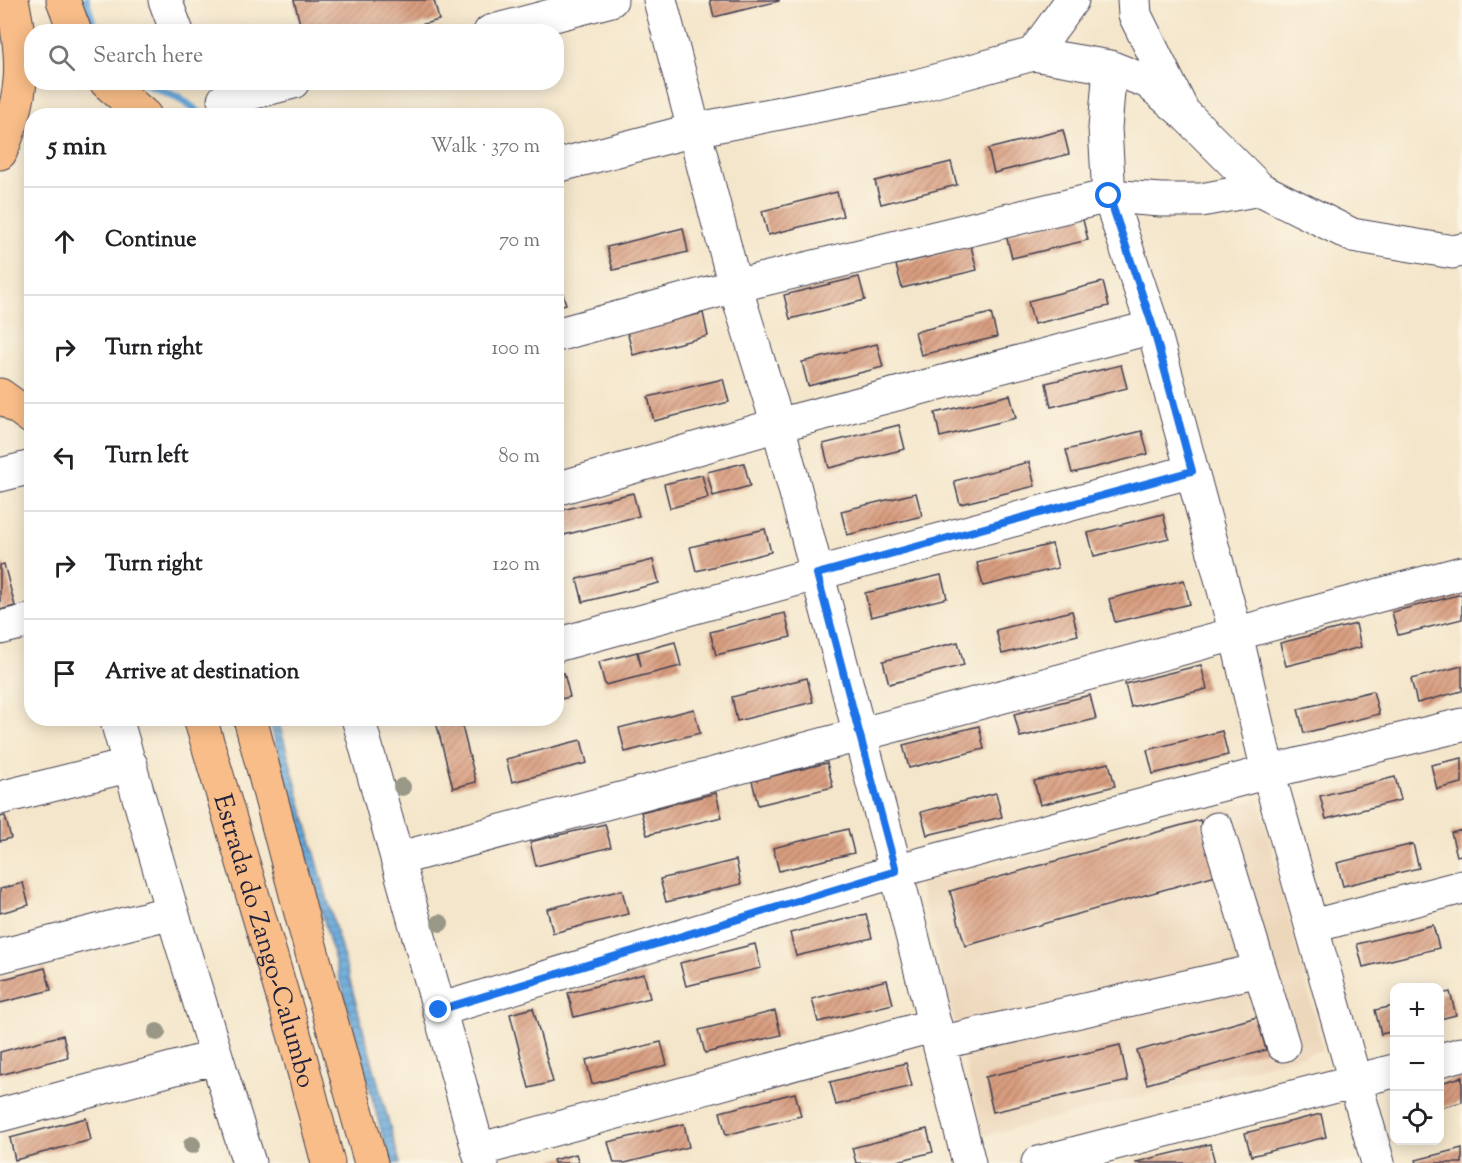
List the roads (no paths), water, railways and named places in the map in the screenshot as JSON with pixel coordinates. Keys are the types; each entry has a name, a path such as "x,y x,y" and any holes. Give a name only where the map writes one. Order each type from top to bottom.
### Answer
{"main road":[{"path":"0,153 13,124 20,94 22,60 12,0"},
{"path":"63,0 72,24"},
{"path":"115,90 136,108"},
{"path":"0,164 24,148"},
{"path":"1,396 24,412"},
{"name":"Estrada do Zango-Calumbo","path":"202,726 296,1041 328,1163"},
{"name":"Estrada do Zango-Calumbo","path":"252,726 299,906 371,1163"}],"street":[{"path":"165,0 174,24"},
{"path":"520,24 611,0"},
{"path":"660,0 735,286 778,425 896,871 969,1163"},
{"path":"1033,54 1072,0"},
{"path":"1134,0 1136,15 1183,112"},
{"path":"564,164 694,130 917,86 1033,54 1110,67 1148,82 1183,112 1260,189 1352,235 1453,252 1462,250"},
{"path":"1110,67 1105,128 1109,196 1153,327 1236,634 1268,772 1378,1163"},
{"path":"223,99 260,90"},
{"path":"564,333 735,286 1109,196 1201,200 1260,189"},
{"path":"564,487 778,425 1153,327"},
{"path":"0,475 24,469"},
{"path":"564,643 1192,471"},
{"path":"397,859 1462,573"},
{"path":"0,628 24,622"},
{"path":"439,1010 896,871 1268,772 1462,725"},
{"path":"119,726 172,912 249,1163"},
{"path":"360,726 480,1156 937,1034 1260,970"},
{"path":"0,798 131,765"},
{"path":"1217,829 1283,1045"},
{"path":"1313,926 1462,887"},
{"path":"0,956 172,912"},
{"path":"1444,1058 1462,1054"},
{"path":"0,1115 216,1057"},
{"path":"1038,1163 1390,1072"}],"water":[{"path":"271,726 280,726 400,1163 390,1163"}],"waterway":[{"path":"86,0 93,24"},
{"path":"161,90 178,97 192,108"}]}
